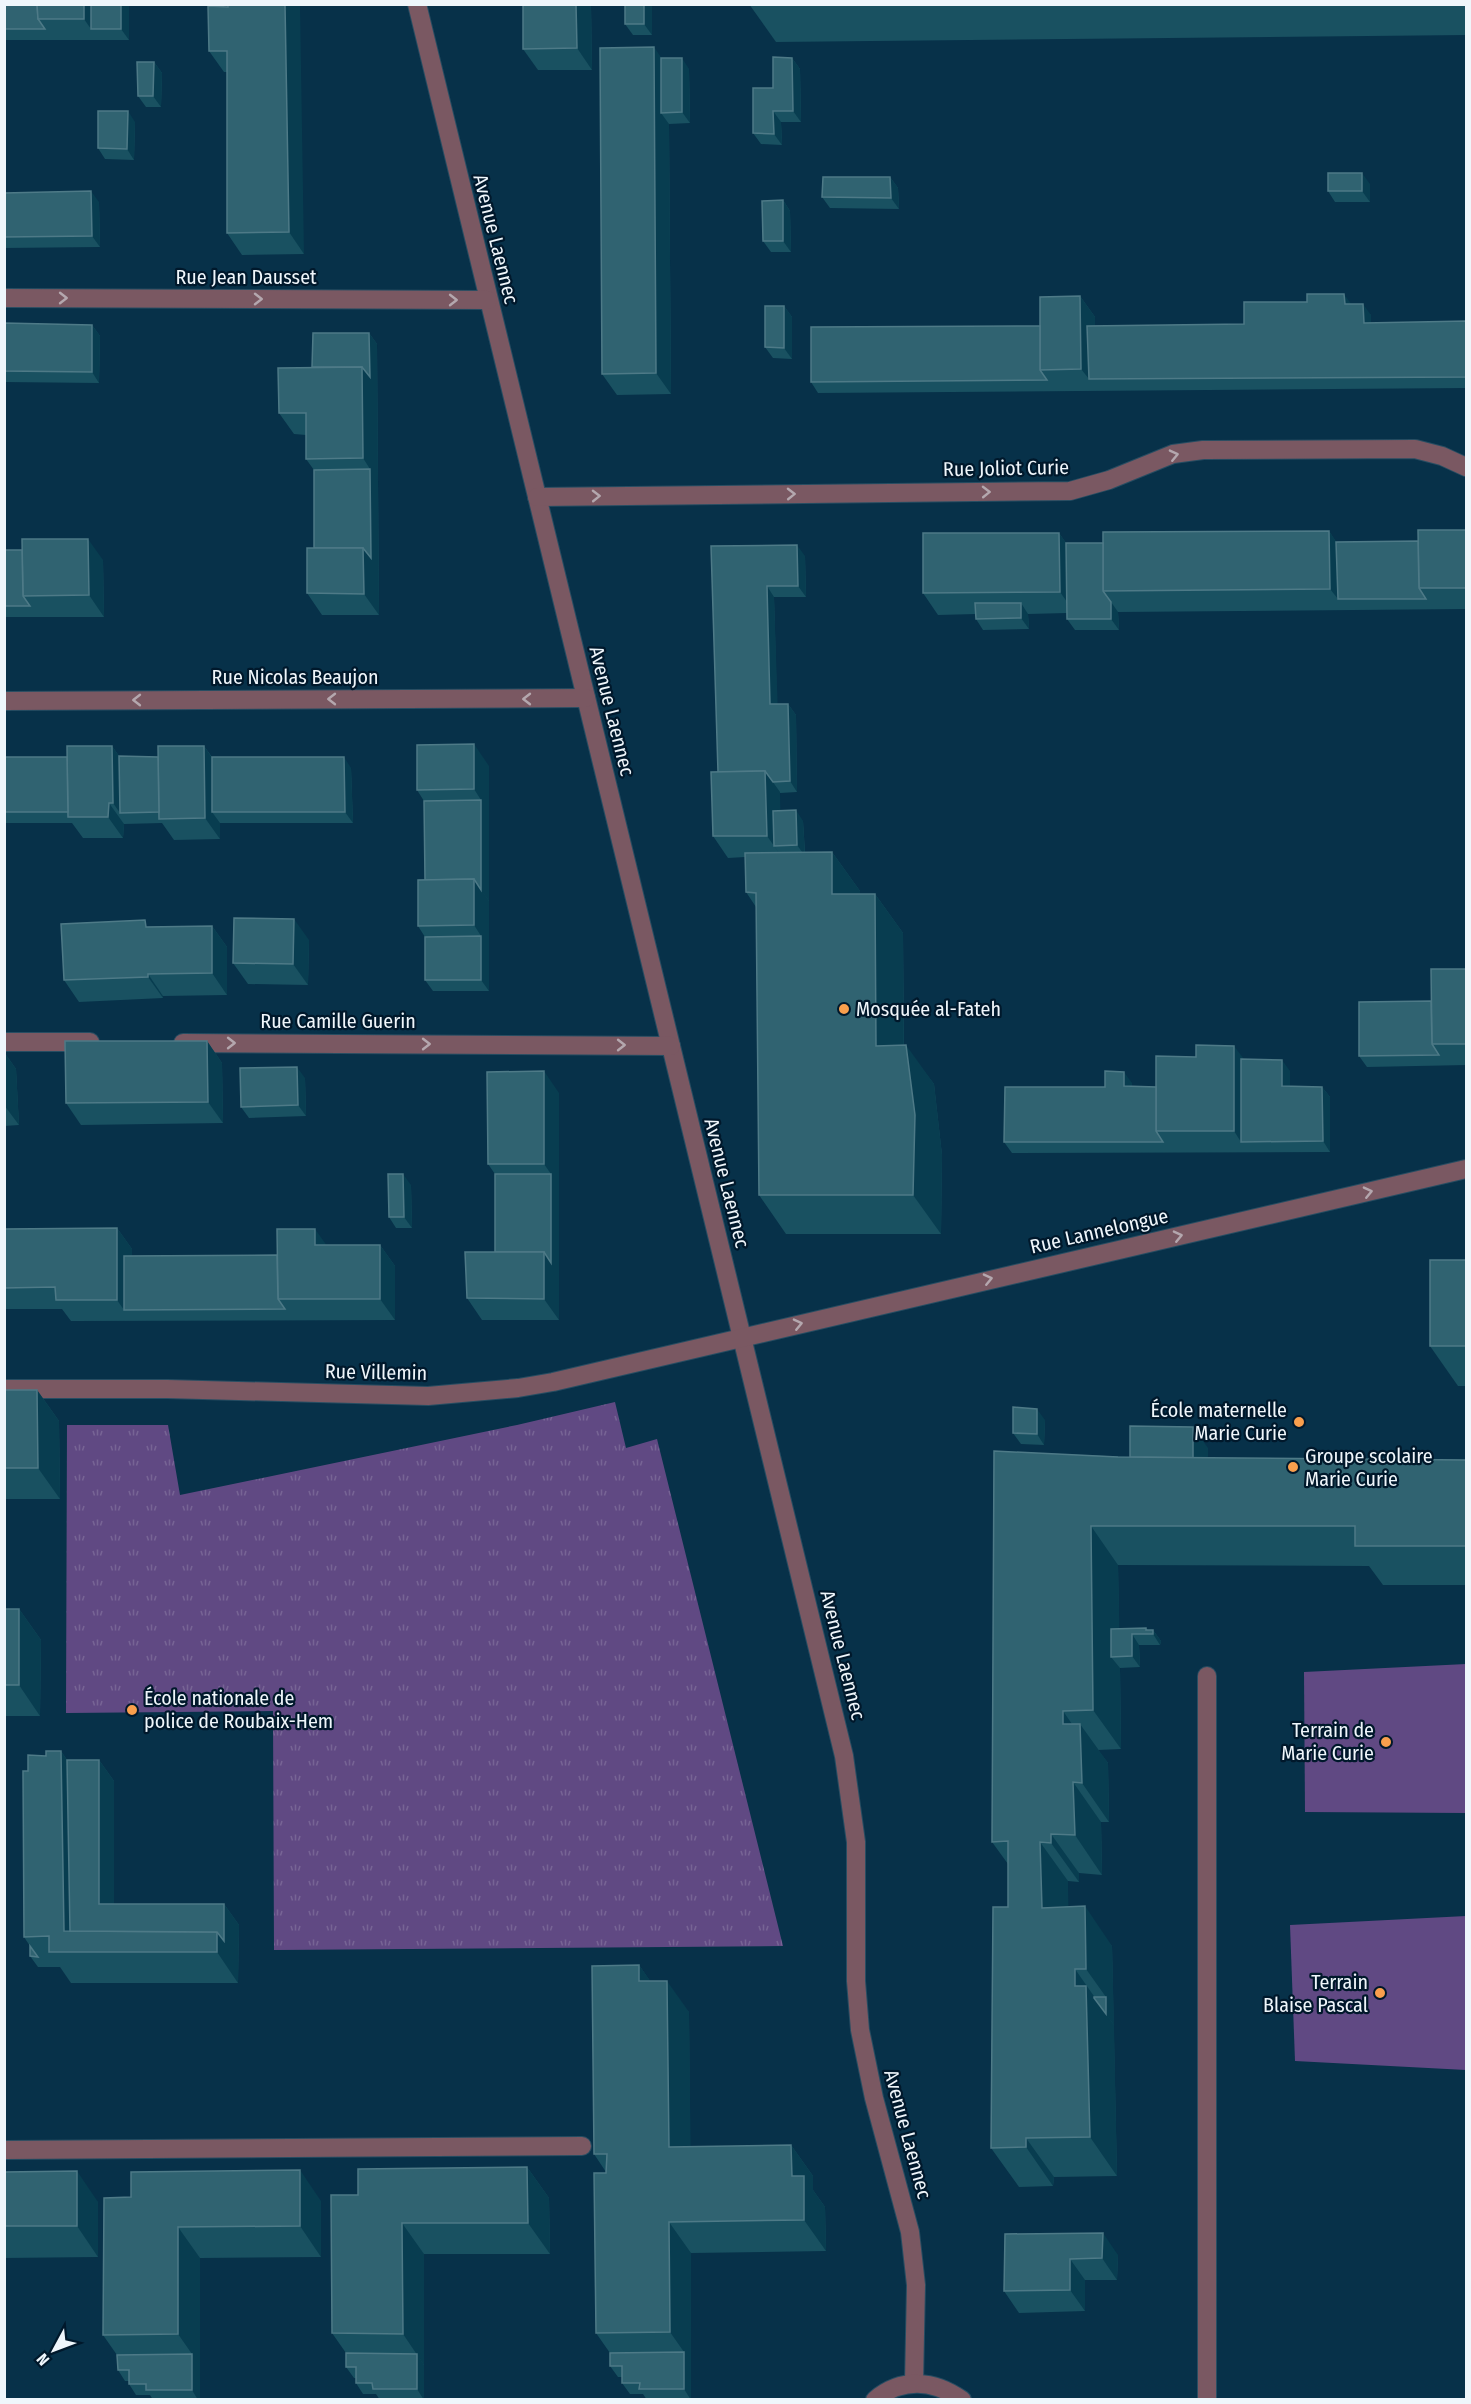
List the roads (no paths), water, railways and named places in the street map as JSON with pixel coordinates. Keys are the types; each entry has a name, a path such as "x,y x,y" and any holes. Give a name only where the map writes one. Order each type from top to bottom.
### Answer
{"street":[{"name":"Avenue Laennec","path":"417,4 844,1756 852,1799 856,1842 856,1981 860,2030 874,2098 910,2232 916,2284 914,2383"},
{"name":"Rue Jean Dausset","path":"4,298 488,300"},
{"name":"Rue Joliot Curie","path":"537,497 1070,491 1109,480 1173,454 1203,450 1415,449 1442,456 1467,467"},
{"name":"Rue Nicolas Beaujon","path":"4,701 586,698"},
{"path":"4,1042 112,1042"},
{"name":"Rue Camille Guerin","path":"171,1043 671,1046"},
{"name":"Rue Lannelongue","path":"741,1338 1467,1169"},
{"name":"Rue Villemin","path":"4,1389 167,1389 428,1396 500,1390 553,1382 741,1338"},
{"path":"1207,1676 1207,2400"},
{"path":"4,2150 582,2146"},
{"path":"875,2400 893,2388 914,2383 944,2388 962,2400"}],"place":[{"name":"Mosquée al-Fateh","path":"844,1009"},
{"name":"École maternelle Marie Curie","path":"1299,1422"},
{"name":"Groupe scolaire Marie Curie","path":"1293,1467"},
{"name":"École nationale de police de Roubaix-Hem","path":"132,1710"},
{"name":"Terrain de Marie Curie","path":"1386,1742"},
{"name":"Terrain Blaise Pascal","path":"1380,1993"}]}
